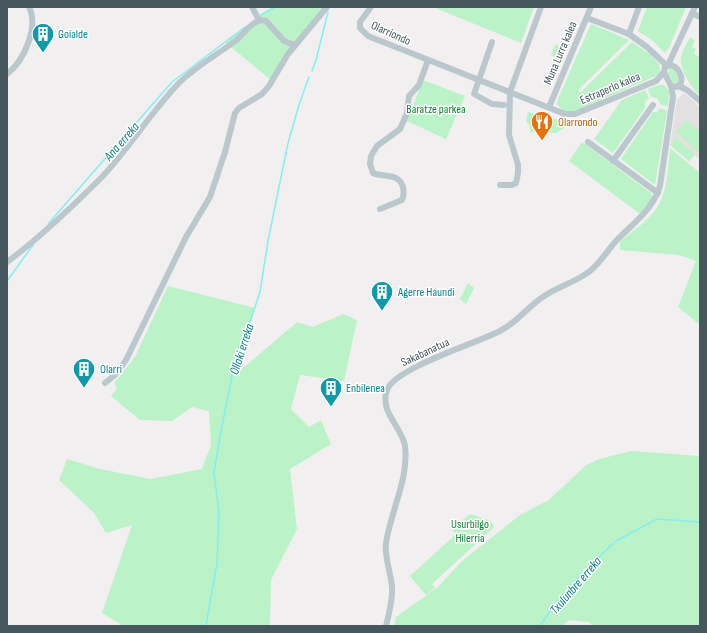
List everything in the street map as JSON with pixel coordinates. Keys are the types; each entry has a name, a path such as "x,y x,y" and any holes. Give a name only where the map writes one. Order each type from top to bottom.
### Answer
{"street":[{"path":"7,74 18,64 27,43 32,19 29,7"},
{"path":"252,7 259,20"},
{"path":"104,383 115,375 126,360 186,237 210,197 225,152 235,113 239,108 262,94 295,45 327,7"},
{"name":"Olarriondo","path":"372,7 360,22 360,28 363,33 416,56"},
{"path":"500,185 512,185 516,183 518,165 509,135 510,92 541,7"},
{"name":"Muna Lurra kalea","path":"549,107 591,7"},
{"path":"629,34 639,7"},
{"path":"693,10 700,17"},
{"name":"Estraperlo kalea","path":"656,81 675,53 693,10"},
{"path":"587,18 629,34 647,47 666,68 673,97"},
{"path":"259,20 266,21 284,41 295,45"},
{"path":"7,262 32,244 104,175 178,84 188,74 237,40 259,20"},
{"path":"492,42 474,94 492,104 504,105"},
{"path":"588,142 658,193 673,97 682,80 677,68 675,53"},
{"name":"Estraperlo kalea","path":"416,56 565,114 575,114 656,81 663,81 670,85 679,87"},
{"path":"380,209 402,200 404,191 400,181 397,178 373,173 370,164 371,156 378,146 400,130 407,113 409,96 419,85 428,60"},
{"path":"666,68 674,65 677,68"},
{"path":"679,87 687,90 700,101"},
{"path":"613,161 653,105"},
{"name":"Sakabanatua","path":"386,626 392,589 386,545 391,519 404,480 406,460 404,443 386,408 387,391 394,379 425,363 501,331 514,322 541,298 590,271 616,241 642,217 658,193"}],"shaded area":[{"path":"684,93 700,107 700,157 699,158 695,155 689,161 670,145 677,100"}],"green space":[{"path":"275,7 327,7 301,38 272,81 225,42 267,10"},
{"path":"433,7 534,7 521,43"},
{"path":"647,7 686,7 669,48 665,53 652,40 638,31"},
{"path":"591,24 629,40 578,90 580,93 632,42 658,63 660,72 656,76 573,112 564,112 557,104 558,99"},
{"path":"690,37 695,40 692,47 696,49 694,54 700,57 700,96 684,73 681,62 682,52"},
{"path":"555,45 564,48 559,59 551,55"},
{"path":"670,68 674,68 679,79 677,84 673,83 668,73"},
{"name":"Baratze parkea","path":"423,80 465,96 446,139 407,121"},
{"path":"659,85 664,85 669,91 668,106 661,105 657,98 651,97 648,89"},
{"path":"645,90 649,98 645,102 645,108 613,153 594,139 622,100"},
{"path":"660,108 667,111 655,185 621,159 653,112 657,112"},
{"path":"528,112 573,123 556,133 530,132 530,126 526,121"},
{"path":"686,120 700,132 700,150 698,152 676,132"},
{"path":"676,138 695,154 689,161 670,145"},
{"path":"582,142 651,193 652,197 640,214 569,161"},
{"path":"670,148 700,173 700,325 678,307 696,261 679,255 620,250 620,242 649,218 661,200 666,181"},
{"path":"468,283 474,288 466,304 460,299"},
{"path":"168,286 255,308 236,374 297,322 313,327 343,314 357,320 344,381 300,375 291,409 309,427 321,420 331,444 290,469 297,529 271,580 270,626 123,626 102,613 132,525 106,533 94,513 59,480 67,459 100,469 151,479 202,469 211,445 209,411 192,407 172,421 140,420 111,396 117,389 114,383 135,357"},
{"path":"631,451 700,456 700,626 595,626 588,622 569,620 562,626 394,626 396,617 438,587 462,561 520,515 549,500 585,466 599,459"},
{"name":"Usurbilgo Hilerria","path":"470,514 488,520 494,527 432,584 435,588 426,595 410,576 456,534 452,530"}],"waterway":[{"name":"Ana erreka","path":"261,15 275,7"},
{"name":"Olloki erreka","path":"312,71 328,12"},
{"name":"Ana erreka","path":"48,224 172,82 245,27"},
{"name":"Olloki erreka","path":"206,626 217,563 219,512 214,473 220,436 232,376 260,292 268,241 288,143 309,77"},
{"name":"Ana erreka","path":"7,281 33,245"},
{"name":"Txulunbre erreka","path":"540,626 553,607 586,569 616,541 657,519 700,522"}],"place":[{"name":"Goialde","path":"43,54"},
{"name":"Olarrondo","path":"542,142"},
{"name":"Agerre Haundi","path":"382,312"},
{"name":"Olarri","path":"84,388"},
{"name":"Enbilenea","path":"331,408"}]}
